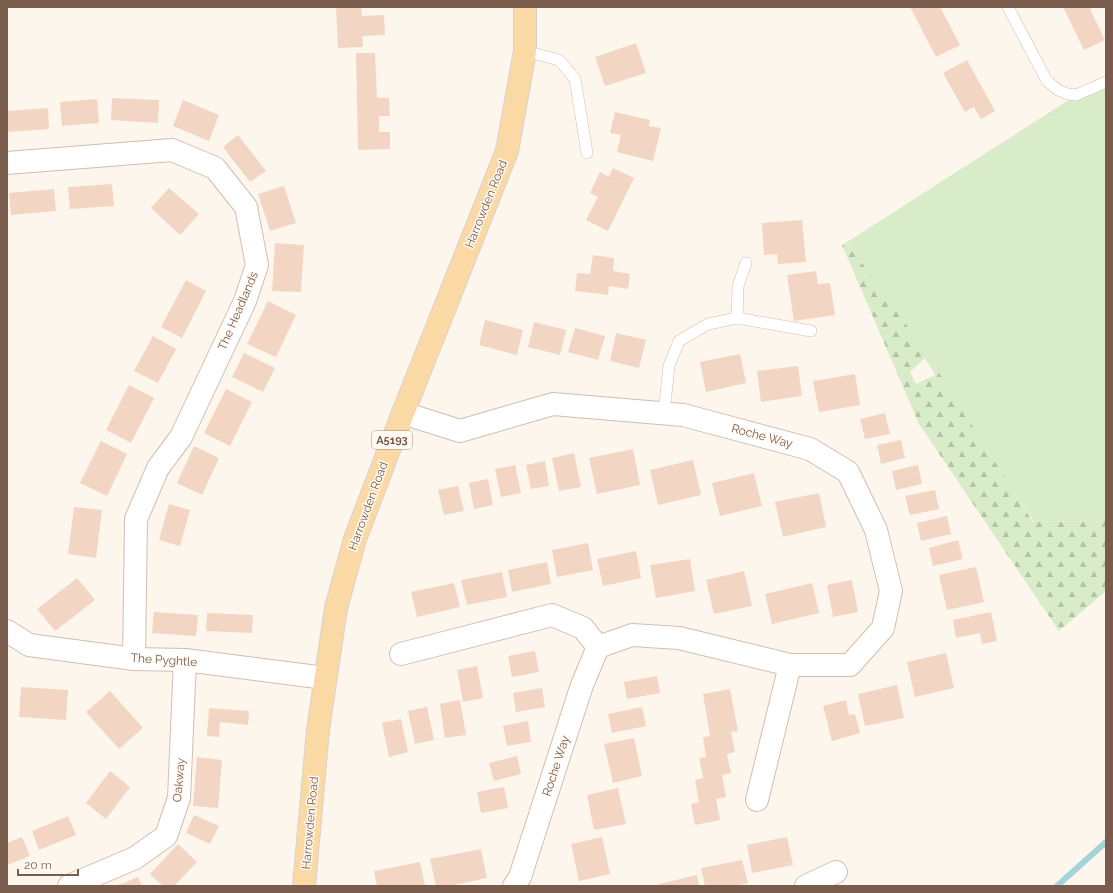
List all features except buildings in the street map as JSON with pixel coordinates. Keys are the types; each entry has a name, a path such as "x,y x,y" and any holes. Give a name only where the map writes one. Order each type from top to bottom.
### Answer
{"main road":[{"name":"Harrowden Road","path":"304,886 318,730 336,608 355,539 403,413 507,151 525,51 525,7"}],"street":[{"name":"The Headlands","path":"7,163 172,150 215,168 246,207 257,265 245,302 181,437 158,468 136,520 134,659"},
{"name":"Roche Way","path":"403,413 460,432 553,404 664,413 683,415 810,449 848,472 876,530 891,591 882,628 850,665 790,666 679,638 632,635 598,647 582,685 520,877 514,886"},
{"path":"401,654 552,615 582,628 598,647"},
{"name":"The Pyghtle","path":"7,631 29,645 134,659 185,660 325,678"},
{"name":"Oakway","path":"69,886 135,858 166,836 179,798 185,660"},
{"path":"757,800 790,666"},
{"path":"806,886 836,872"}],"lane":[{"path":"1008,7 1047,81 1058,90 1068,94 1076,94 1106,82"},
{"path":"525,51 559,60 575,79 587,153"},
{"path":"737,318 738,286 746,263"},
{"path":"664,413 669,366 679,341 708,324 737,318 811,331"}],"green space":[{"path":"1106,76 1106,521 1034,522 847,242"},
{"path":"847,242 928,355 910,372 916,384 939,373 1033,522 1106,521 1106,591 1059,631 919,424 842,245"}],"waterway":[{"path":"1057,886 1106,842"}]}
